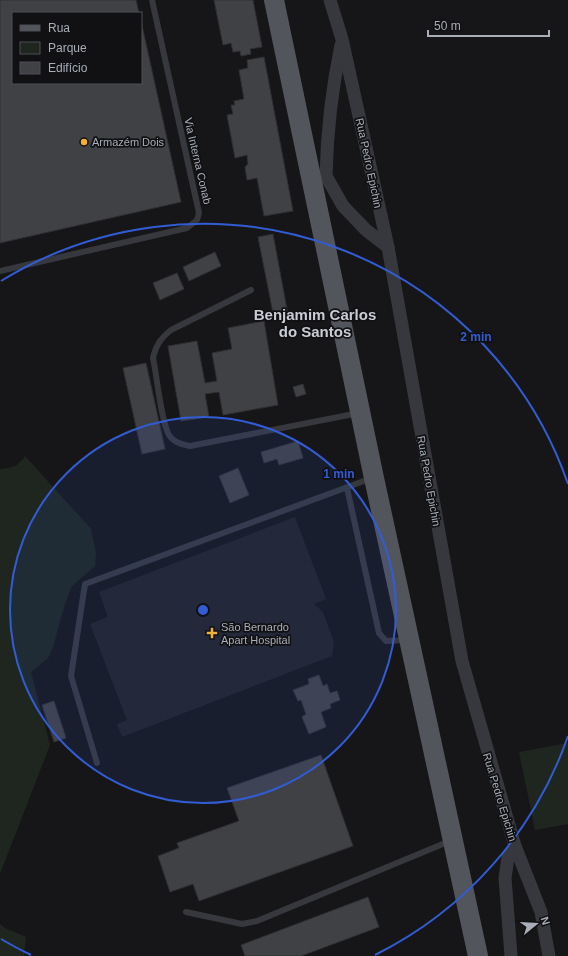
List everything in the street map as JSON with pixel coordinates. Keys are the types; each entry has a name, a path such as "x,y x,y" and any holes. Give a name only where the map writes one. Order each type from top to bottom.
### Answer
{"main road":[{"path":"274,0 318,178 360,413 454,839 478,956"}],"street":[{"name":"Rua Pedro Epichin","path":"330,0 342,39 388,247 462,661 515,846 541,912 549,956"},
{"path":"342,39 332,95 327,141 318,178 366,230 388,247"},
{"path":"511,956 505,878 508,857 515,846"}],"lane":[{"name":"Via Interna Conab","path":"0,271 187,228 197,220 199,213 152,0"},
{"path":"251,290 171,330 160,339 155,348 153,358 165,422 169,435 177,443 190,446 360,413"},
{"path":"97,763 72,676 85,584 374,478"},
{"path":"347,488 379,634 386,641 409,640"},
{"path":"186,912 242,924 257,921 454,839"}],"shaded area":[{"name":"São Bernardo Apart Hospital","path":"295,517 326,599 314,604 323,612 334,642 332,656 122,737 117,724 127,720 90,624 108,617 99,592"}],"green space":[{"path":"25,456 91,529 96,553 95,566 72,586 65,604 52,650 48,658 31,672 50,745 0,874 0,469 15,466"},
{"path":"568,743 568,824 535,830 519,752"},
{"path":"0,924 5,928 26,937 24,956 0,956"}],"building":[{"name":"Armazém Dois","path":"0,0 136,0 139,12 12,12 12,84 142,84 142,26 181,202 0,243"},
{"path":"214,0 253,0 262,47 250,49 251,54 241,56 240,51 233,52 231,43 223,45"},
{"path":"264,57 293,211 264,216 257,178 247,180 245,167 248,164 247,155 235,158 227,115 233,114 231,105 235,105 234,101 244,99 239,70 248,68 247,60"},
{"path":"273,234 288,315 274,318 258,237"},
{"path":"215,252 221,266 189,281 183,267"},
{"path":"177,273 184,289 160,300 153,283"},
{"path":"264,321 278,405 223,415 219,392 205,394 209,417 181,421 168,346 197,341 205,383 217,381 212,353 232,349 228,328"},
{"path":"146,363 165,449 142,454 123,368"},
{"path":"303,384 306,394 296,397 293,387"},
{"path":"298,441 303,458 279,465 277,459 264,463 261,452"},
{"path":"238,468 249,495 230,503 219,476"},
{"path":"319,675 323,686 327,684 330,693 337,691 340,700 330,704 331,708 321,712 326,727 309,734 302,717 306,714 301,700 298,701 293,690 309,684 308,679"},
{"path":"54,701 66,738 54,742 42,705"},
{"path":"321,755 353,846 199,901 193,884 170,892 158,856 179,848 177,843 239,821 227,788"},
{"path":"368,897 379,927 301,956 245,956 241,945"}],"place":[{"name":"Armazém Dois","path":"84,142"},
{"name":"São Bernardo Apart Hospital","path":"212,633"}],"district":[{"name":"Benjamim Carlos do Santos","path":"315,322"}]}
